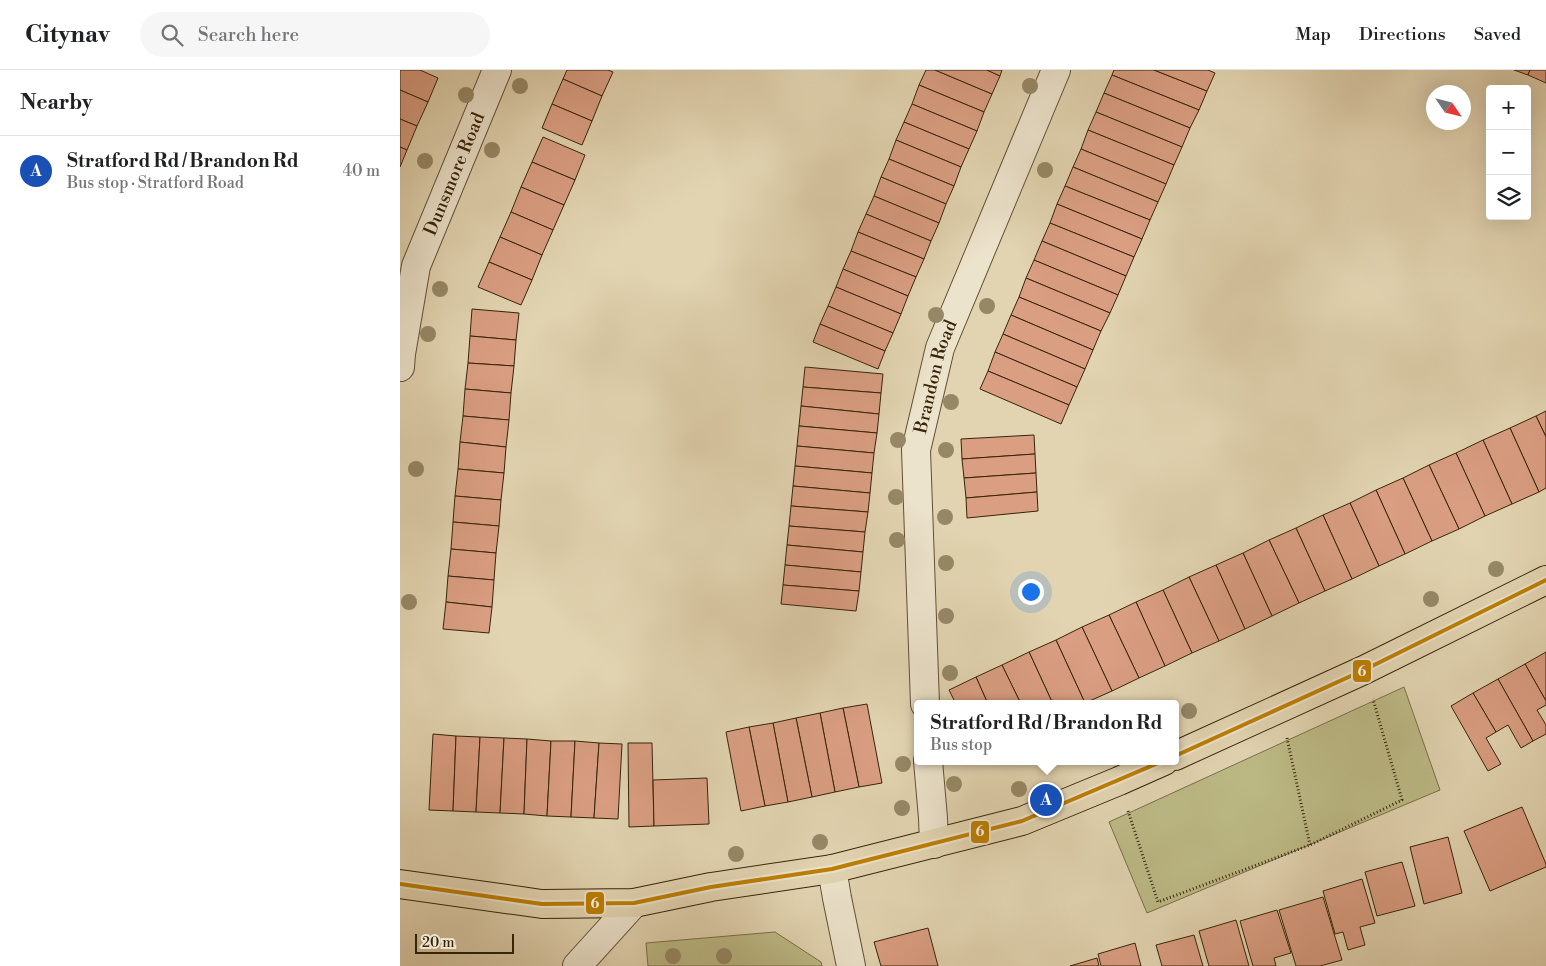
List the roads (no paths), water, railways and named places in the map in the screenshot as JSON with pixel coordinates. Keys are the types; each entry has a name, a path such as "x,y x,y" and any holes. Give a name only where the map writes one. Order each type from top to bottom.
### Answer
{"highway":[{"path":"1179,754 1364,670 1546,580"},
{"path":"400,884 542,904 634,903 711,887 832,869 1022,821 1155,765"}],"street":[{"name":"Dunsmore Road","path":"400,367 416,266 497,70"},
{"name":"Brandon Road","path":"924,700 916,450 940,348 1056,70"},
{"path":"928,765 934,844"},
{"path":"832,869 836,898 851,966"},
{"path":"577,966 634,903"}],"place":[{"name":"Stratford Rd / Brandon Rd","path":"1046,800"}]}
